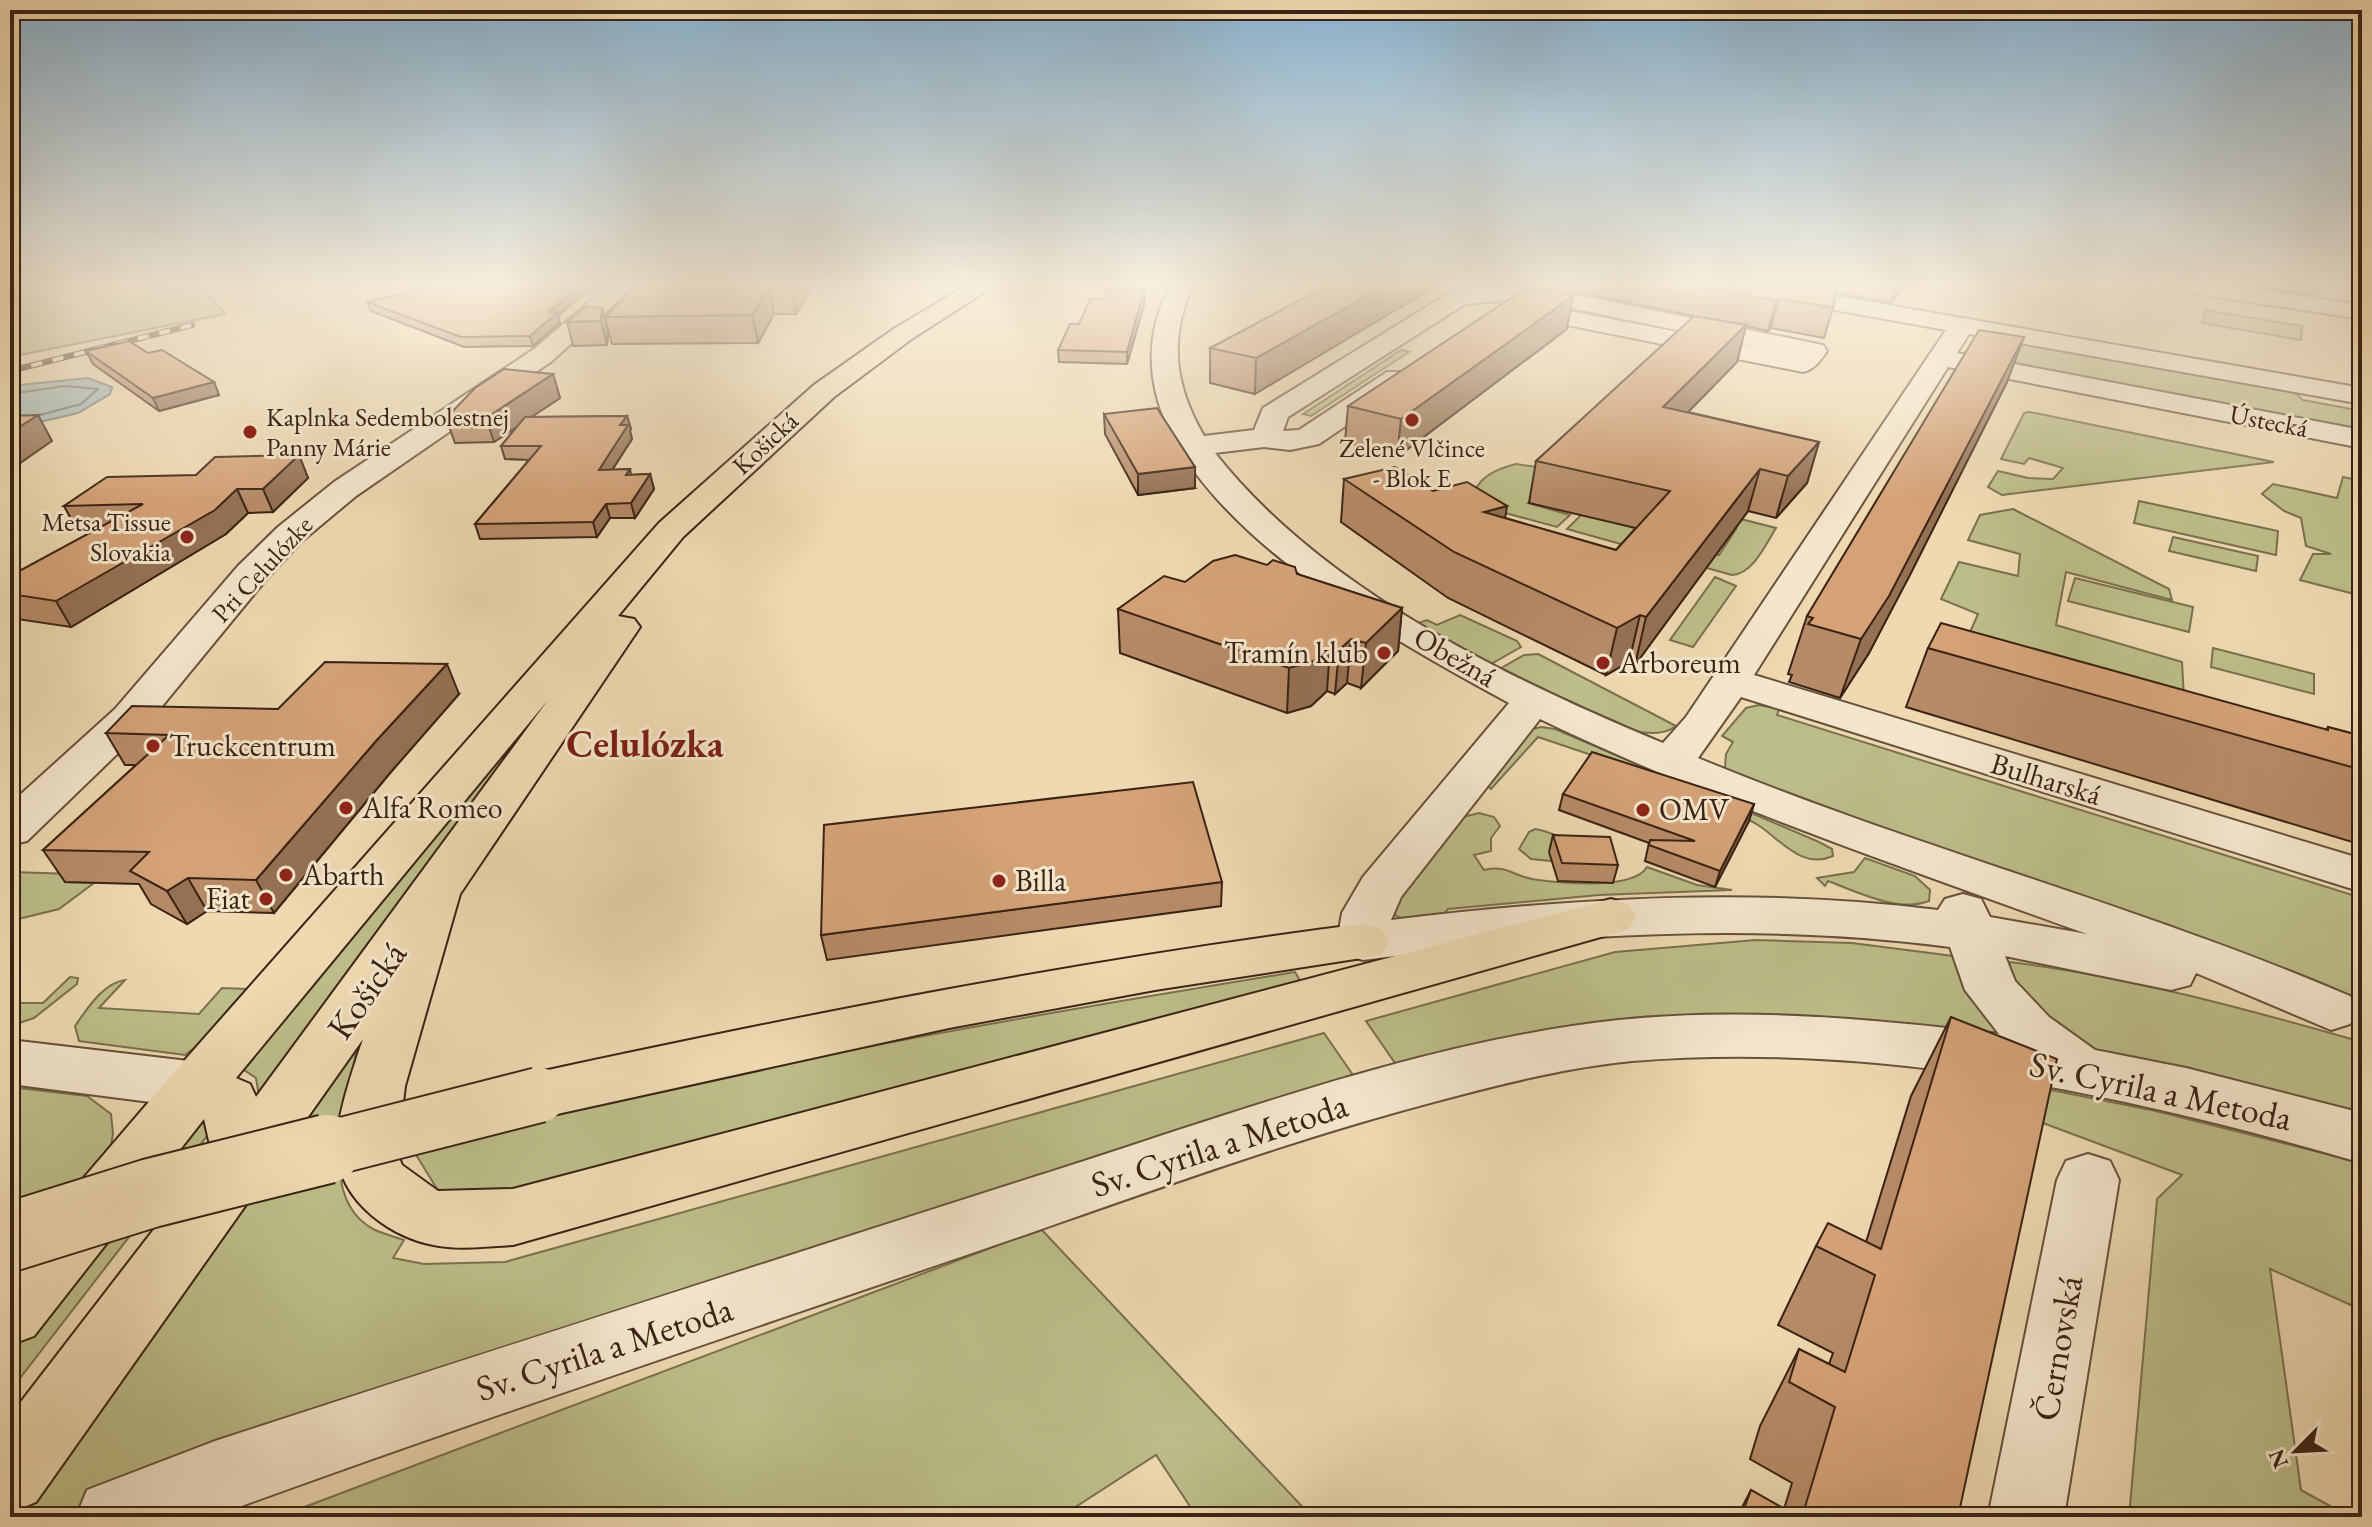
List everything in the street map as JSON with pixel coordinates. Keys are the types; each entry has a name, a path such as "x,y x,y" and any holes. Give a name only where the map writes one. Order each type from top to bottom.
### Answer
{"main road":[{"name":"Košická","path":"10,1314 197,1085 660,542 774,433 871,357"},
{"name":"Košická","path":"10,1476 244,1160 629,615 696,532 710,497"},
{"path":"437,889 376,1086 367,1153 377,1181 406,1206 435,1218 473,1221 529,1213 1611,917"},
{"path":"10,1237 151,1193 539,1095 943,1009 1124,977 1363,942"},
{"path":"197,1085 229,1101 244,1160"}],"street":[{"name":"Pri Celulózke","path":"10,830 130,718 251,574 290,534 345,489 540,357"},
{"name":"Obežná","path":"1160,357 1173,407 1194,446 1241,503 1307,562 1382,615 1533,701 1669,764 1923,859 2187,949 2346,1015"},
{"path":"1264,438 1274,423 1273,414 1363,357"},
{"path":"1194,446 1264,438 1290,441 1308,438 1420,357"},
{"path":"1769,357 1803,364 1809,357"},
{"path":"2144,357 2362,396"},
{"path":"1669,764 1702,725 1940,358"},
{"name":"Ústecká","path":"1940,358 2362,439"},
{"name":"Bulharská","path":"1731,681 2362,876"},
{"path":"1533,701 1380,889 1367,913 1363,942 1503,925 1611,917 1770,915 1901,924 2120,958 2346,1015"},
{"path":"1923,859 1952,887 1992,990 2029,1032 2079,1067"},
{"name":"Sv. Cyrila a Metoda","path":"114,1517 215,1478 1172,1159 1378,1093 1538,1054 1643,1039 1795,1038 1917,1045 2079,1067 2261,1108 2362,1138"},
{"path":"10,1062 197,1085"},
{"name":"Černovská","path":"2026,1517 2088,1180"}],"green space":[{"path":"1390,357 1401,357 1311,416 1303,414"},
{"path":"2000,357 2117,357 2293,391 2303,400 2362,411 2362,434 2001,365"},
{"path":"2024,413 2274,462 2002,495 1988,487 1998,471 2028,478 2053,479 2063,468 2029,458 2024,464 2001,459"},
{"path":"1516,464 1776,528 1753,564 1732,575 1649,552 1663,539 1719,555 1736,529 1550,481 1528,503 1570,515 1557,527 1498,511 1475,491 1486,476"},
{"path":"2343,477 2362,481 2362,596 2300,580 2313,554 2331,554 2306,546 2301,518 2284,511 2262,494 2273,484 2337,498"},
{"path":"2139,501 2278,531 2276,555 2134,523"},
{"path":"2013,509 2169,589 2172,600 2066,572 2056,625 2182,662 2184,699 1966,641 1978,614 1941,599 1959,562 2018,576 2020,554 1968,540 1980,515"},
{"path":"1582,514 1653,533 1639,549 1567,529"},
{"path":"2173,537 2258,556 2256,571 2169,551"},
{"path":"1715,577 1736,586 1693,647 1670,640"},
{"path":"2075,578 2193,607 2189,632 2068,601"},
{"path":"1460,615 1517,641 1521,647 1489,665 1416,624 1427,620 1437,625"},
{"path":"2213,648 2314,674 2314,694 2211,667"},
{"path":"1538,654 1676,726 1660,733 1614,726 1498,670 1524,655"},
{"path":"1759,705 1779,709 1777,715 2362,898 2362,1005 1732,777 1725,768 1726,754 1733,742 1722,736 1746,708"},
{"path":"525,726 527,728 259,1096 256,1078 238,1066"},
{"path":"1532,729 1555,729 1819,842 1832,849 1833,856 1811,859 1802,856 1745,818 1619,776 1624,766 1538,737 1491,789 1488,786"},
{"path":"1479,813 1494,817 1500,826 1491,838 1491,851 1474,855 1484,870 1506,870 1538,880 1597,883 1628,879 1647,867 1697,885 1732,890 1599,895 1448,909 1443,915 1414,919 1395,915 1390,910 1463,817"},
{"path":"1535,829 1609,854 1550,852 1552,861 1531,859 1519,849 1529,832"},
{"path":"1865,858 1915,876 1930,890 1929,901 1892,903 1828,881 1825,886 1817,878 1854,872"},
{"path":"10,872 73,874 66,882 94,883 59,909 10,921"},
{"path":"1756,940 1852,943 1961,957 2012,1036 1826,1018 1734,1016 1641,1019 1486,1042 1395,1063 1366,1021 1615,952"},
{"path":"2010,962 2144,985 2362,1042 2362,1119 2089,1050 2063,1038 2004,973"},
{"path":"1295,972 1305,989 471,1203 437,1189 415,1153 523,1123 742,1072 962,1029"},
{"path":"70,977 78,978 77,984 34,1018 10,1026 10,1003 43,1003"},
{"path":"125,980 99,1008 199,1014 222,988 247,989 202,1042 185,1055 79,1041 75,1026 85,1012 103,991"},
{"path":"1324,1033 1353,1075 208,1453 115,1488 62,1517 16,1517 349,1053 356,1052 340,1149 340,1174 345,1196 356,1216 375,1230 404,1240 393,1258 424,1264 505,1262"},
{"path":"1956,1071 2156,1111 2362,1163 2362,1310 2270,1269 2301,1490 2350,1517 2129,1517 2157,1199 2182,1175 1963,1093"},
{"path":"10,1087 87,1096 111,1114 113,1134 109,1155 10,1273"},
{"path":"212,1121 207,1136 10,1391 10,1351 183,1133 195,1124"},
{"path":"1041,1229 1312,1517 1197,1517 1156,1455 1060,1517 278,1517"}],"water":[{"path":"88,378 112,387 110,394 78,413 10,429 10,386"}],"building":[{"path":"95,357 174,357 214,382 153,398"},
{"path":"1422,357 1487,357 1401,419 1348,406"},
{"path":"1649,357 1713,357 1663,407 1819,442 1788,476 1760,469 1646,617 1640,615 1617,628 1454,552 1344,479 1395,467 1433,491 1467,482 1507,506 1484,512 1616,550 1670,491 1536,461"},
{"path":"1963,357 2013,357 1889,596 1861,639 1808,624 1813,618 1807,616"},
{"path":"504,369 553,374 486,418 446,418 475,388"},
{"path":"1157,408 1195,467 1138,474 1104,414"},
{"path":"38,415 10,433 10,416"},
{"path":"627,416 620,425 628,425 599,470 630,469 626,475 650,474 631,503 606,504 593,522 475,524 541,446 501,446 525,417"},
{"path":"299,455 263,489 237,489 215,510 56,601 10,594 10,576 143,504 64,506 107,477 196,475 215,457"},
{"path":"1235,555 1267,565 1273,560 1295,567 1297,574 1402,608 1366,643 1351,639 1339,650 1330,647 1314,661 1289,668 1118,609 1164,576 1185,582 1213,561"},
{"path":"1941,623 2328,730 2328,727 2362,736 2362,770 1928,648"},
{"path":"325,662 447,664 256,880 188,878 167,891 130,871 149,852 43,850 169,735 106,733 132,706 278,709"},
{"path":"1592,752 1754,804 1720,871 1649,845 1650,840 1695,841 1563,794"},
{"path":"1193,782 1222,882 821,935 824,825"},
{"path":"1553,835 1610,837 1618,865 1562,863"},
{"path":"1951,1017 2057,1059 1958,1517 1802,1517 1835,1407 1789,1382 1799,1349 1845,1372 1875,1275 1816,1246 1828,1223 1881,1249"},
{"path":"1751,1490 1799,1517 1741,1517"}],"railway":[{"path":"10,371 64,357"}],"place":[{"name":"Zelené Vlčince - Blok E","path":"1412,420"},
{"name":"Kaplnka Sedembolestnej Panny Márie","path":"250,432"},
{"name":"Metsa Tissue Slovakia","path":"187,537"},
{"name":"Tramín klub","path":"1384,653"},
{"name":"Arboreum","path":"1603,663"},
{"name":"Truckcentrum","path":"153,746"},
{"name":"Alfa Romeo","path":"346,808"},
{"name":"OMV","path":"1643,810"},
{"name":"Abarth","path":"286,875"},
{"name":"Billa","path":"999,881"},
{"name":"Fiat","path":"266,899"}],"district":[{"name":"Celulózka","path":"645,744"}]}
